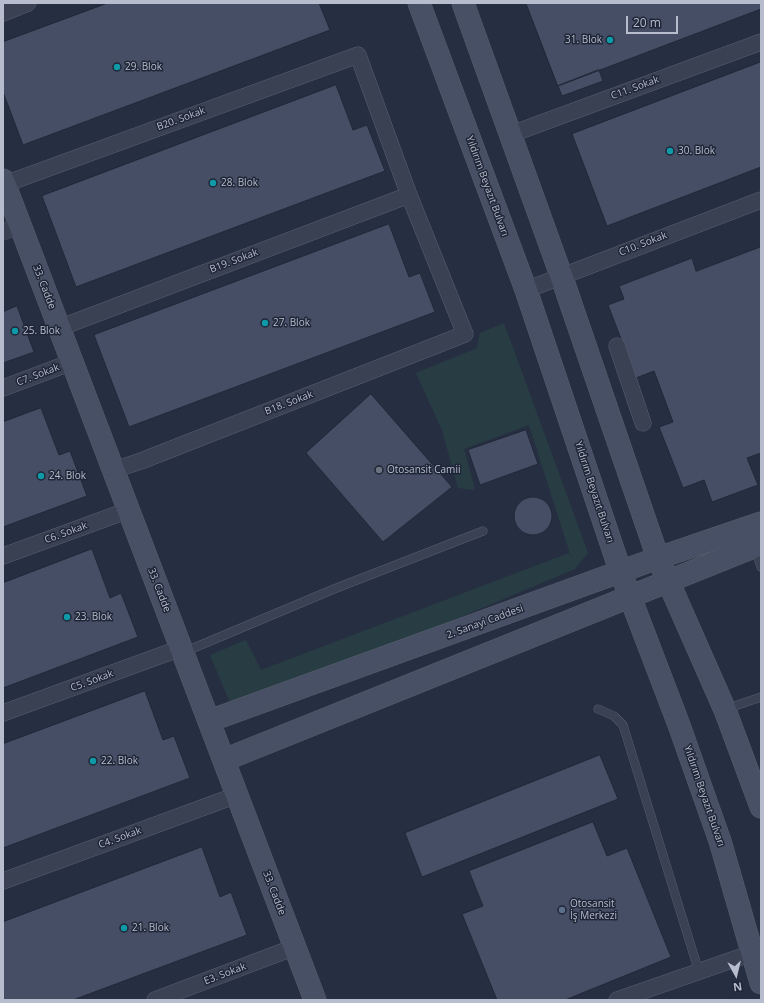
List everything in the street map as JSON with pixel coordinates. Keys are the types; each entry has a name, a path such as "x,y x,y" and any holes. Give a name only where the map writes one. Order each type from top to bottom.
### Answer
{"main road":[{"name":"Yıldırım Beyazıt Bulvarı","path":"419,3 526,290 621,573 632,598 679,725 720,841 761,983"},
{"path":"463,3 509,135 561,275 658,558 725,710 761,807"},
{"name":"33. Cadde","path":"4,182 12,228 59,328 315,1000"},
{"name":"2. Sanayi Caddesi","path":"209,721 621,573 658,558 761,523"},
{"path":"224,760 632,598 758,545"}],"street":[{"path":"3,13 28,3"},
{"name":"C11. Sokak","path":"509,135 761,42"},
{"name":"B20. Sokak","path":"4,182 358,55 409,195"},
{"name":"B19. Sokak","path":"59,328 409,195"},
{"name":"B18. Sokak","path":"114,470 141,461 465,334 409,195"},
{"name":"C10. Sokak","path":"526,290 561,275 761,200"},
{"path":"617,346 643,423"},
{"name":"C7. Sokak","path":"3,388 72,362"},
{"name":"C6. Sokak","path":"3,556 129,510"},
{"name":"C5. Sokak","path":"3,714 182,650"},
{"name":"C4. Sokak","path":"3,881 237,795"},
{"name":"E3. Sokak","path":"155,1000 295,948"},
{"path":"618,1000 752,953"}],"lane":[{"path":"182,650 483,530"},
{"path":"758,545 761,567"},
{"path":"725,710 761,697"},
{"path":"598,709 614,716 623,725 699,972"}],"green space":[{"path":"504,323 588,553 575,569 439,626 231,705 210,655 246,640 261,670 569,553 572,560 529,425 464,449 475,490 458,488 442,430 416,373 477,348 480,333"}],"building":[{"name":"29. Blok","path":"108,3 319,3 330,30 23,145 3,92 3,42"},
{"name":"31. Blok","path":"526,3 761,3 761,9 558,86"},
{"name":"30. Blok","path":"761,62 761,167 607,226 572,134"},
{"path":"599,70 603,81 562,96 558,86"},
{"name":"28. Blok","path":"336,85 353,130 367,125 385,171 76,287 42,196"},
{"name":"27. Blok","path":"389,224 409,277 420,273 435,312 129,427 94,335"},
{"path":"761,247 761,453 747,458 758,485 712,502 704,480 683,488 659,427 673,422 654,371 636,378 608,305 624,299 619,286 692,258 696,271"},
{"name":"25. Blok","path":"17,306 34,352 3,363 3,309 4,311"},
{"name":"Otosansit Camii","path":"371,394 452,487 383,542 306,453"},
{"name":"24. Blok","path":"41,408 59,455 70,451 87,496 3,527 3,422"},
{"path":"526,430 538,464 480,485 468,450"},
{"path":"529,497 537,497 544,500 549,505 552,516 549,527 544,532 537,535 529,535 522,532 517,527 514,520 514,512 517,505 522,500"},
{"name":"23. Blok","path":"92,549 110,598 121,593 138,637 3,688 3,583"},
{"name":"22. Blok","path":"145,691 163,740 174,736 190,778 3,848 3,744"},
{"path":"600,755 618,799 422,877 405,833"},
{"name":"Otosansit İş Merkezi","path":"593,822 607,856 627,848 671,957 565,1000 497,1000 462,914 483,906 469,871"},
{"name":"21. Blok","path":"202,847 220,897 231,892 247,935 73,1000 3,1000 3,922"}],"place":[{"name":"31. Blok","path":"610,40"},
{"name":"29. Blok","path":"117,67"},
{"name":"30. Blok","path":"670,151"},
{"name":"28. Blok","path":"213,183"},
{"name":"27. Blok","path":"265,323"},
{"name":"25. Blok","path":"15,331"},
{"name":"Otosansit Camii","path":"379,470"},
{"name":"24. Blok","path":"41,476"},
{"name":"23. Blok","path":"67,617"},
{"name":"22. Blok","path":"93,761"},
{"name":"Otosansit İş Merkezi","path":"562,910"},
{"name":"21. Blok","path":"124,928"}]}
